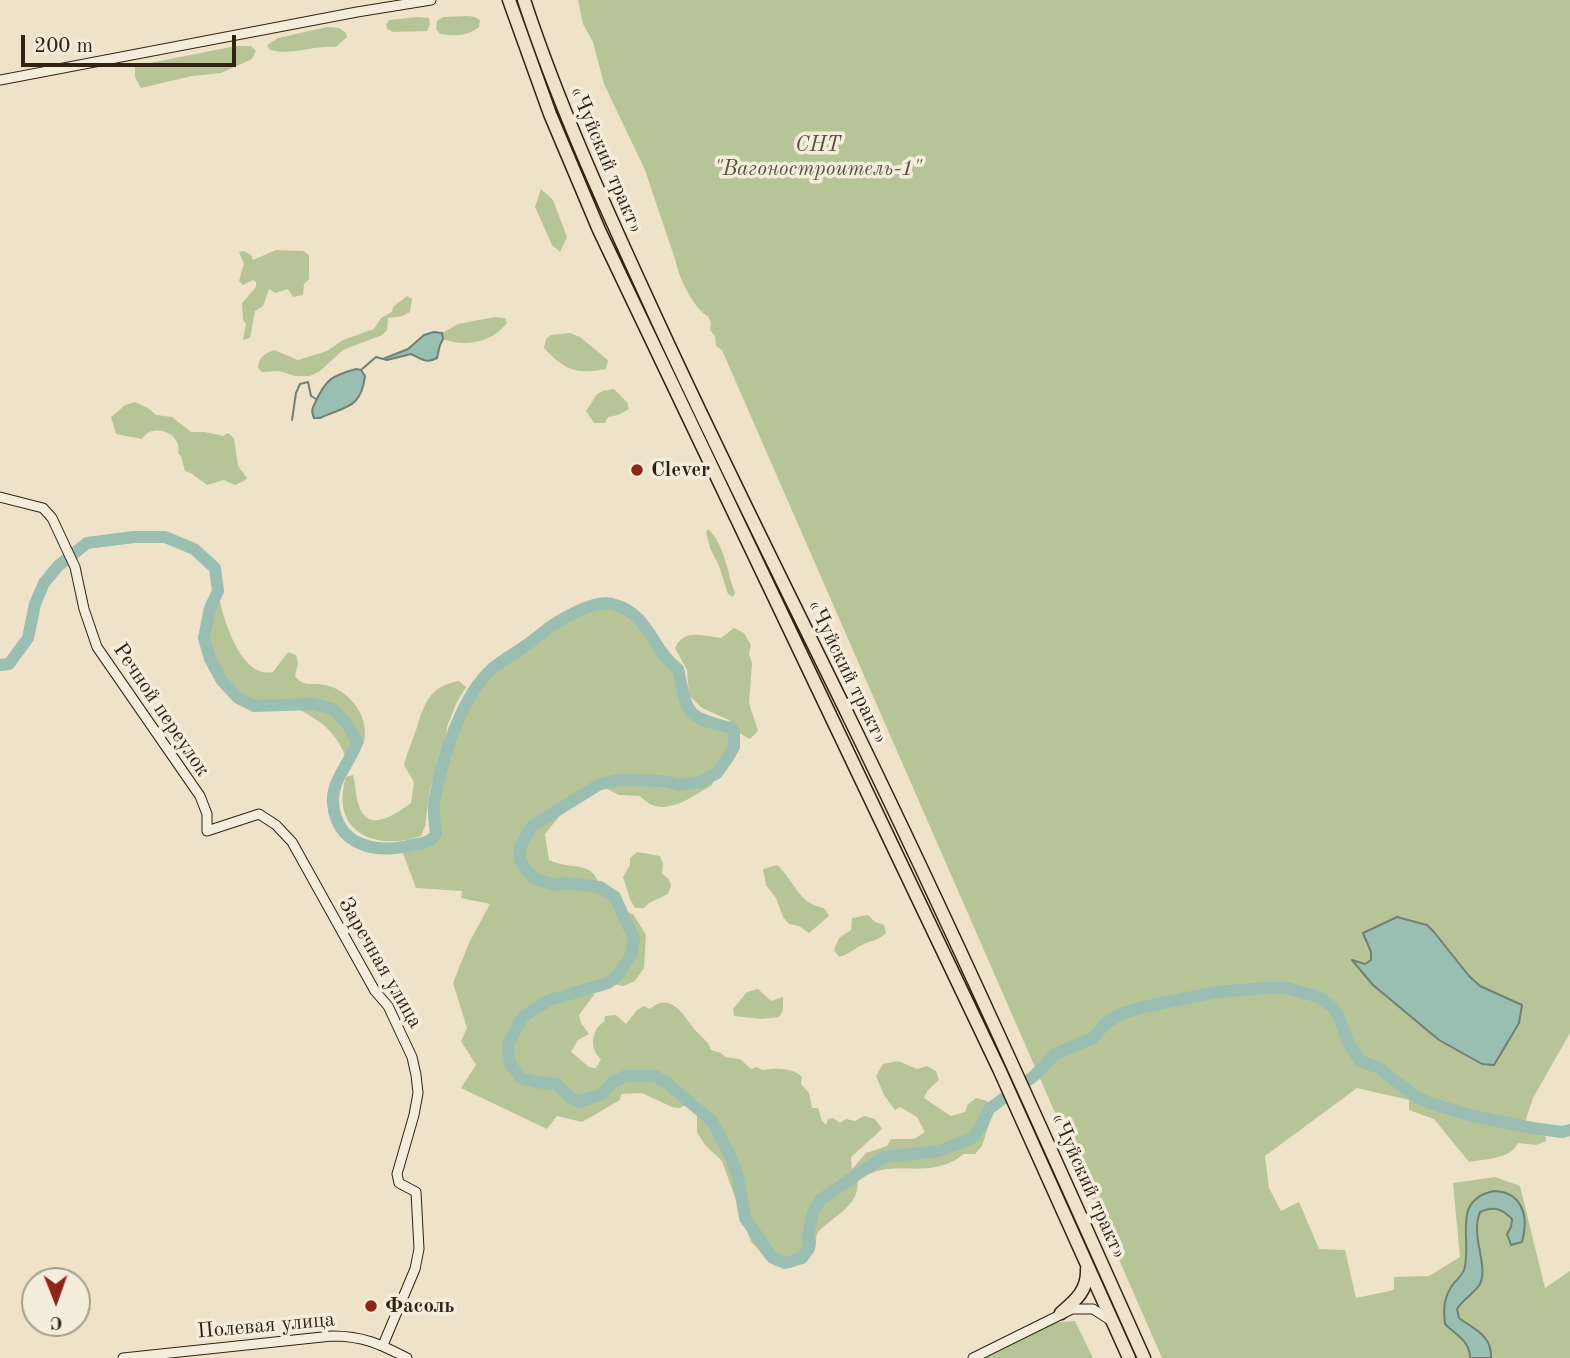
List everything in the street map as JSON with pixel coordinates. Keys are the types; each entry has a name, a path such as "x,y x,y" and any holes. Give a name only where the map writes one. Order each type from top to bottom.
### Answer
{"highway":[{"name":"«Чуйский тракт»","path":"524,0 563,109 612,225 1012,1063 1144,1358"},
{"name":"«Чуйский тракт»","path":"510,3 550,114 599,230 1025,1124 1129,1358"},
{"path":"1061,1313 1079,1297 1085,1287 1086,1262"}],"street":[{"path":"0,80 431,0"},
{"path":"498,0 510,3"},
{"name":"Речной переулок","path":"0,497 43,508 52,519 75,567 84,609 97,647 200,796 207,814 207,831"},
{"name":"Заречная улица","path":"207,831 259,814 276,825 292,842 375,991 388,1006 412,1058 418,1093 397,1174 399,1183 416,1192 419,1249 415,1269 383,1345"},
{"path":"974,1358 1061,1313 1077,1308 1099,1311 1112,1321"},
{"name":"Полевая улица","path":"123,1358 331,1336 357,1336 383,1345 407,1358"}],"green space":[{"name":"СНТ \"Вагоностроитель-1\"","path":"578,0 1570,0 1570,1033 1533,1098 1524,1125 1546,1137 1546,1141 1536,1145 1518,1143 1504,1155 1469,1162 1434,1119 1409,1110 1409,1100 1357,1088 1265,1156 1269,1188 1281,1211 1299,1202 1319,1249 1345,1250 1356,1298 1394,1290 1394,1277 1429,1276 1460,1257 1453,1183 1495,1177 1520,1186 1545,1288 1570,1271 1570,1358 1162,1358 722,350 716,346 708,316 693,300 680,276 645,170 604,84 593,42 583,24"},
{"path":"468,16 480,20 479,27 470,33 445,35 436,29 437,21 443,17"},
{"path":"429,18 427,31 393,32 387,29 389,20"},
{"path":"327,27 339,28 347,37 336,47 278,52 270,50 267,45 278,38"},
{"path":"236,46 251,46 256,51 252,59 221,73 192,76 141,88 135,77 135,66"},
{"path":"541,189 553,200 567,237 560,252 552,245 535,207"},
{"path":"276,250 303,251 309,255 309,279 304,284 303,295 293,297 288,289 275,293 269,289 263,306 255,311 250,338 243,340 246,324 243,320 242,303 256,287 256,282 253,280 243,285 239,281 244,264 239,252 244,251 251,255 253,260"},
{"path":"407,296 412,299 410,312 388,318 387,330 382,335 343,350 320,371 310,376 295,376 279,371 262,372 258,368 263,356 274,350 298,360 327,351 343,340 374,329 381,318 392,312 393,307"},
{"path":"495,317 505,318 507,323 486,339 461,343 443,339 442,333 458,324"},
{"path":"570,333 580,337 608,360 606,369 571,369 544,348 546,339 551,335"},
{"path":"614,389 627,402 629,409 608,417 605,423 594,423 586,411 599,393"},
{"path":"135,402 156,415 172,417 191,432 223,436 228,433 234,438 238,466 247,478 235,485 224,480 207,485 185,471 172,435 153,431 142,439 116,434 111,417 125,405"},
{"path":"708,529 722,551 735,593 733,597 728,594 710,548 706,532"},
{"path":"218,591 228,629 242,656 251,666 261,672 273,672 288,652 296,655 298,663 295,676 298,680 334,688 356,706 364,723 364,742 348,764 337,740 326,727 312,717 290,705 252,705 227,687 208,657 204,637 206,620"},
{"path":"610,603 640,619 666,660 678,669 690,711 704,720 734,731 729,753 712,785 684,801 666,807 657,806 640,796 619,795 600,785 567,807 545,834 549,860 587,869 597,878 600,887 615,897 623,912 633,914 646,935 644,968 635,981 623,986 608,983 591,988 594,995 579,1015 589,1034 578,1040 571,1052 589,1067 596,1068 601,1059 593,1045 593,1039 605,1016 616,1015 626,1024 637,1010 644,1006 650,1009 658,1004 672,1005 707,1042 711,1050 725,1057 740,1059 751,1069 783,1069 802,1077 801,1084 809,1093 812,1108 818,1108 826,1125 828,1119 833,1118 840,1123 846,1119 855,1121 864,1116 875,1119 882,1129 851,1157 852,1169 866,1153 887,1146 891,1139 914,1139 925,1132 917,1117 900,1107 895,1110 884,1095 876,1076 883,1064 898,1061 917,1069 927,1066 936,1071 939,1080 924,1098 951,1116 965,1112 968,1104 976,1098 987,1101 993,1111 982,1146 975,1154 964,1154 936,1167 884,1169 857,1179 858,1187 852,1202 819,1232 810,1257 793,1267 778,1267 765,1258 751,1242 722,1161 705,1145 697,1132 697,1107 700,1103 695,1099 680,1108 642,1093 621,1094 620,1100 582,1122 557,1116 547,1129 461,1088 476,1065 461,1041 467,1028 453,983 469,943 490,904 461,898 462,891 416,888 401,848 426,842 436,834 434,799 457,722 482,680 493,668 556,622 598,604"},
{"path":"734,628 744,633 751,645 749,703 758,731 750,739 741,734 729,720 702,708 689,695 687,670 675,648 688,636 721,638"},
{"path":"459,681 466,687 447,727 445,747 430,788 421,836 388,841 373,839 360,833 350,824 344,812 342,796 346,777 353,775 358,803 362,813 368,818 382,820 411,803 414,782 404,765 423,710 435,691"},
{"path":"637,852 660,856 662,874 669,879 671,886 668,894 644,908 635,908 623,877 630,865 630,858"},
{"path":"777,865 802,896 824,908 829,916 809,933 799,926 789,924 766,885 763,869"},
{"path":"868,915 875,922 884,925 886,933 839,957 834,950 839,938 851,930 852,918"},
{"path":"758,989 771,1001 783,997 783,1010 779,1017 762,1019 734,1016 733,1009 747,992"},
{"path":"1075,1321 1093,1358 980,1358 1047,1323"}],"water":[{"path":"442,333 443,339 437,358 427,361 411,354 383,359 408,349 424,335"},
{"path":"361,370 365,376 356,401 345,408 314,418 313,407 326,384 341,374"},
{"path":"1397,917 1427,925 1480,986 1522,1005 1519,1023 1494,1065 1482,1064 1439,1040 1373,985 1352,960 1365,964 1371,960 1371,952 1363,933"},
{"path":"1494,1191 1512,1196 1522,1207 1524,1233 1522,1242 1511,1245 1507,1234 1512,1219 1497,1209 1480,1212 1477,1231 1482,1277 1478,1288 1457,1309 1459,1318 1486,1338 1491,1358 1470,1358 1468,1347 1445,1324 1445,1302 1464,1270 1468,1212 1472,1203 1480,1196"}],"waterway":[{"path":"361,370 376,357 383,359"},
{"path":"292,420 300,384 308,382 311,396 316,399"},
{"path":"0,665 9,664 28,638 35,604 44,583 58,566 87,543 134,537 165,537 194,549 215,568 218,591 210,608 204,638 210,659 222,681 238,698 254,706 313,704 333,709 348,725 357,742 335,787 333,803 336,818 342,829 361,844 399,848 426,842 436,834 434,802 448,746 472,694 493,668 555,624 585,608 604,603 612,604 634,615 678,669 690,711 704,720 731,728 734,731 734,747 717,773 701,782 679,785 663,781 621,780 600,784 532,826 520,850 520,859 526,870 535,879 555,885 565,883 600,887 615,897 634,939 631,955 617,976 608,983 550,1000 523,1017 508,1043 510,1064 521,1078 557,1084 579,1102 602,1094 613,1082 626,1076 655,1076 666,1082 712,1121 738,1177 745,1218 772,1257 785,1263 802,1258 809,1248 808,1235 813,1212 820,1200 884,1157 939,1151 972,1138 989,1109 1034,1076 1055,1054 1093,1038 1106,1023 1121,1014 1217,992 1286,988 1319,997 1338,1015 1348,1042 1360,1061 1379,1068 1415,1096 1469,1115 1532,1128 1562,1132 1570,1130"}],"place":[{"name":"Clever","path":"637,470"},
{"name":"Фасоль","path":"371,1306"}]}
